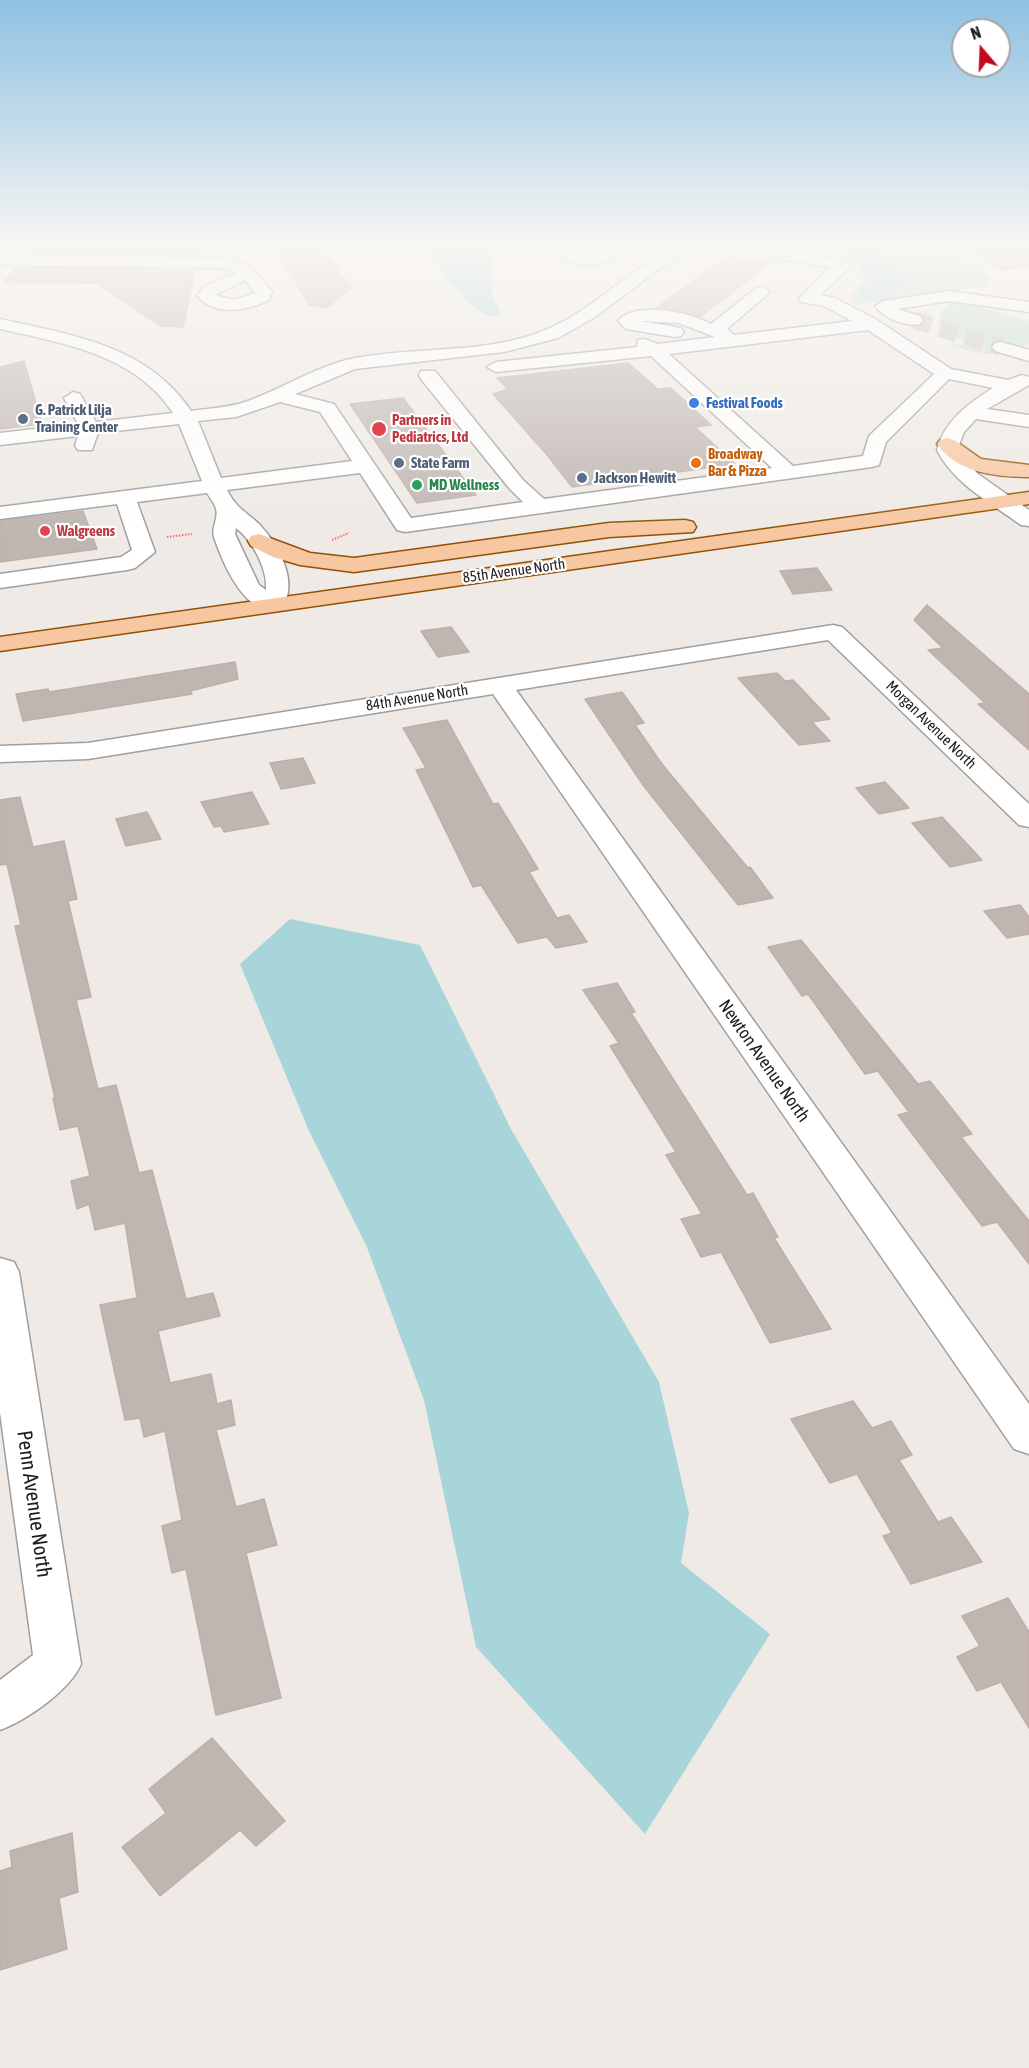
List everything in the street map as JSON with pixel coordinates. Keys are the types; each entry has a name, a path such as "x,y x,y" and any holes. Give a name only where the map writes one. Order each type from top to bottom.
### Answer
{"main road":[{"path":"947,444 958,456 982,465 1029,471"},
{"name":"85th Avenue North","path":"0,644 276,595 685,527 1029,479"},
{"name":"85th Avenue North","path":"0,623 249,589 276,595 1029,498"},
{"path":"259,541 308,560 354,565 609,530 685,527"}],"street":[{"path":"11,344 21,341"},
{"path":"65,341 103,352 154,378 177,402 228,510 252,530 259,541 276,595"},
{"path":"0,439 246,408 280,396 309,378 334,369 414,356 505,346 528,341"},
{"path":"637,341 655,350 789,473"},
{"path":"475,369 734,341"},
{"path":"896,341 945,373 1009,386"},
{"path":"414,356 516,484 539,506"},
{"path":"428,375 452,372"},
{"path":"280,396 327,408 405,525 873,461 876,440 945,373"},
{"path":"1029,378 985,400 947,444 952,459 983,486 1029,520"},
{"path":"63,453 84,450 90,428 74,398"},
{"path":"972,413 1029,421"},
{"path":"0,513 364,466"},
{"path":"0,503 89,495 125,497"},
{"path":"0,581 127,563 144,552 125,497"},
{"path":"228,510 224,534 249,589"},
{"name":"84th Avenue North","path":"0,754 88,751 833,632"},
{"name":"Morgan Avenue North","path":"833,632 1029,819"},
{"name":"Newton Avenue North","path":"500,685 1029,1437"},
{"name":"Penn Avenue North","path":"0,1272 58,1664 0,1708"}],"green space":[{"path":"965,341 1029,341 1029,344 1009,352 988,354 948,344 965,345 971,342"}],"water":[{"path":"290,919 420,945 511,1129 659,1382 689,1513 681,1563 770,1634 645,1834 476,1647 424,1400 366,1245 309,1131 240,964"}],"building":[{"path":"24,361 42,424 0,429 0,367"},
{"path":"628,363 658,389 671,388 711,425 695,427 735,464 572,487 493,394 508,389 497,378"},
{"path":"403,398 476,495 417,503 350,404"},
{"name":"Walgreens","path":"83,511 97,549 0,562 0,521"},
{"path":"817,568 832,590 793,594 780,571"},
{"path":"927,605 1029,694 1029,750 978,704 985,703 928,650 943,648 914,620"},
{"path":"451,627 469,652 438,657 421,631"},
{"path":"235,662 238,679 190,691 192,694 23,721 16,694 48,689 49,692"},
{"path":"777,673 785,681 793,680 830,719 812,722 830,741 799,745 738,678"},
{"path":"622,692 644,723 635,725 662,764 748,868 750,867 773,898 738,905 643,785 585,699"},
{"path":"447,720 493,804 498,803 538,869 529,872 557,918 569,915 587,942 556,948 547,937 518,943 481,885 473,887 416,770 426,768 403,728"},
{"path":"303,758 315,783 281,789 270,763"},
{"path":"885,782 909,808 879,814 856,788"},
{"path":"252,792 269,824 224,832 221,826 214,827 201,802"},
{"path":"20,797 33,847 64,841 77,899 68,901 91,997 76,1000 98,1089 116,1085 139,1173 152,1170 186,1299 213,1293 220,1316 158,1331 170,1383 211,1374 217,1404 231,1400 235,1425 216,1430 236,1507 264,1499 277,1545 246,1553 281,1698 216,1715 186,1569 172,1573 162,1526 182,1520 165,1431 144,1437 140,1418 125,1420 100,1305 137,1298 125,1223 95,1230 89,1204 77,1209 71,1181 90,1176 78,1126 60,1130 53,1098 55,1098 15,926 21,925 7,864 0,865 0,800"},
{"path":"147,812 161,839 126,846 116,819"},
{"path":"942,817 982,860 950,867 912,823"},
{"path":"1020,905 1029,917 1029,934 1007,938 984,911"},
{"path":"801,940 918,1084 930,1081 972,1134 961,1137 1029,1221 1029,1264 997,1222 982,1226 898,1115 909,1112 878,1071 865,1074 808,994 802,996 768,947"},
{"path":"617,983 635,1012 631,1013 747,1195 753,1193 778,1237 774,1238 831,1329 770,1343 721,1252 701,1257 681,1219 702,1214 666,1155 676,1152 610,1046 619,1043 583,990"},
{"path":"853,1401 872,1428 891,1421 912,1455 899,1460 938,1522 951,1517 982,1562 911,1584 883,1536 892,1533 857,1474 830,1483 791,1419"},
{"path":"1008,1598 1029,1632 1029,1728 1001,1682 977,1691 957,1657 980,1646 962,1616"},
{"path":"212,1738 285,1821 256,1846 240,1830 160,1896 122,1847 166,1813 149,1789"},
{"path":"72,1833 78,1892 59,1898 67,1949 0,1970 0,1871 12,1867 10,1851"}],"tunnel":[{"path":"980,341 1001,347"}],"place":[{"name":"Festival Foods","path":"694,403"},
{"name":"G. Patrick Lilja Training Center","path":"23,419"},
{"name":"Partners in Pediatrics, Ltd","path":"379,429"},
{"name":"State Farm","path":"399,463"},
{"name":"Broadway Bar & Pizza","path":"696,463"},
{"name":"Jackson Hewitt","path":"582,478"},
{"name":"MD Wellness","path":"417,485"},
{"name":"Walgreens","path":"45,531"}]}
